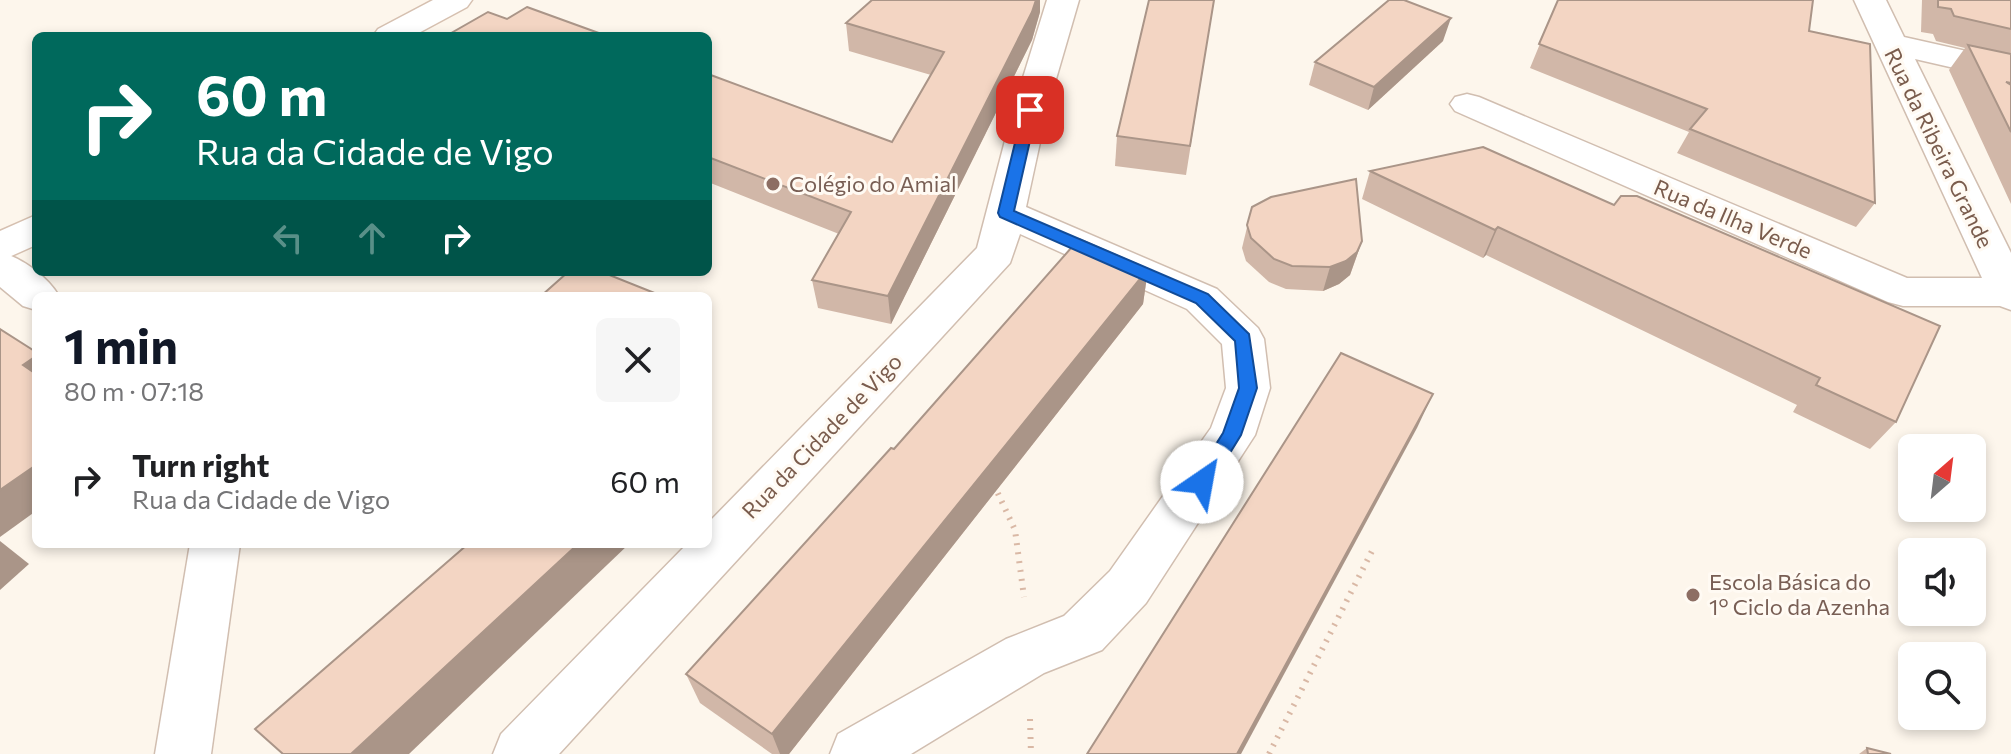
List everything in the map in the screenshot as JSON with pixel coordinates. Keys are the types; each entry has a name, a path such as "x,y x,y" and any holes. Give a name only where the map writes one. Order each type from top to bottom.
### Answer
{"street":[{"path":"396,32 456,0"},
{"name":"Rua da Cidade de Vigo","path":"521,754 996,253 1030,110 1063,0"},
{"name":"Rua da Ribeira Grande","path":"1870,0 2009,293"},
{"path":"1889,43 2011,71"},
{"name":"Rua da Ilha Verde","path":"1467,104 1903,292 2009,293"},
{"path":"858,754 1025,656 1083,633 1128,587 1232,435 1248,388 1243,339 1202,299 1006,213"},
{"path":"0,248 32,230"},
{"path":"0,266 33,292"},
{"path":"183,754 214,548"}],"path":[{"path":"986,480 995,485 1015,530 1024,596 1031,754"},
{"path":"1269,754 1374,547"}],"building":[{"path":"872,0 1036,0 888,296 812,280 851,212 712,159 712,75 892,142 944,52 846,23"},
{"path":"1149,0 1214,0 1190,146 1117,136"},
{"path":"1389,0 1404,0 1451,18 1374,87 1315,62"},
{"path":"1558,0 1813,0 1809,31 1870,44 1875,203 1690,129 1707,109 1539,44"},
{"path":"1938,0 2011,0 2011,29 1954,16 1951,9 1938,7"},
{"path":"527,7 596,32 453,32 488,12 507,19"},
{"path":"1968,45 2011,54 2011,83 2006,82 2011,85 2011,132"},
{"path":"1483,147 1614,205 1621,196 1637,196 1940,326 1896,422 1816,385 1820,378 1498,227 1495,230 1370,171"},
{"path":"1356,179 1362,241 1357,252 1346,261 1330,267 1292,266 1274,259 1251,238 1247,225 1252,207 1271,197"},
{"path":"1079,239 1148,269 772,734 686,674 891,448 894,449"},
{"path":"564,276 612,276 652,292 546,292"},
{"path":"0,329 32,349 32,359 23,365 32,371 32,468 0,490"},
{"path":"1341,353 1433,394 1237,754 1087,754"},
{"path":"463,548 574,548 351,754 283,754 255,729"},
{"path":"1867,748 1891,754 1868,754"}],"place":[{"name":"Colégio do Amial","path":"773,184"},
{"name":"Escola Básica do 1º Ciclo da Azenha","path":"1693,595"}],"route":[{"path":"1030,110 1006,213 1202,299 1243,339 1248,388 1232,435 1202,482"}]}
